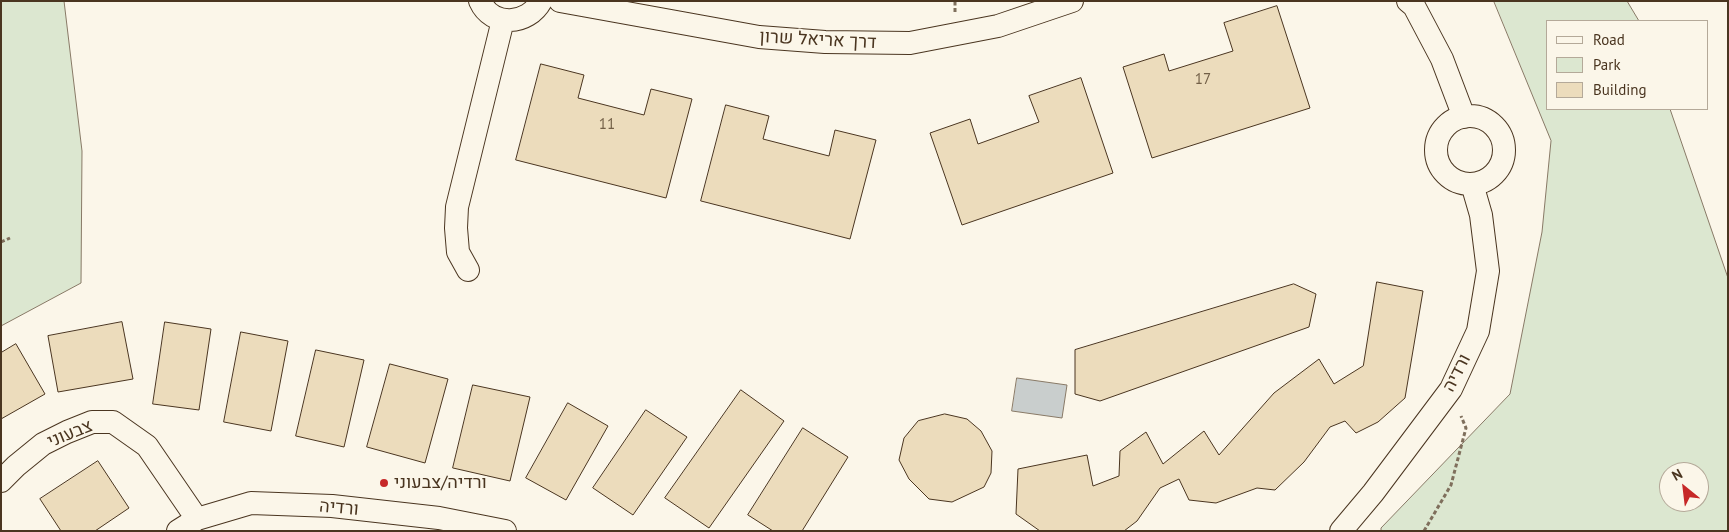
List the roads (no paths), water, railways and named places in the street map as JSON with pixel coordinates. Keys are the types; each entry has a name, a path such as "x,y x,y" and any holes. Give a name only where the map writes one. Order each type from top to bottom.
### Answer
{"street":[{"path":"480,1 488,12 503,20 513,21 523,19 532,14 541,1"},
{"name":"דרך אריאל שרון","path":"560,1 759,37 826,42 910,44 998,26 1072,1"},
{"path":"1408,1 1414,6 1442,59 1464,117"},
{"path":"468,270 458,252 457,207 503,20"},
{"path":"1475,116 1488,122 1499,132 1503,142 1504,151 1498,170 1486,180 1472,184 1454,180 1447,175 1437,160 1436,152 1437,143 1444,129 1455,120 1464,117 1475,116"},
{"name":"ורדיה","path":"1341,531 1374,493 1451,389 1478,332 1488,271 1481,215 1472,184"},
{"name":"צבעוני","path":"1,481 43,444 92,422 113,422 147,446 197,519"},
{"name":"ורדיה","path":"178,531 197,519 251,503 332,506 439,518 505,531"}],"place":[{"name":"ורדיה/צבעוני","path":"384,483"}]}
